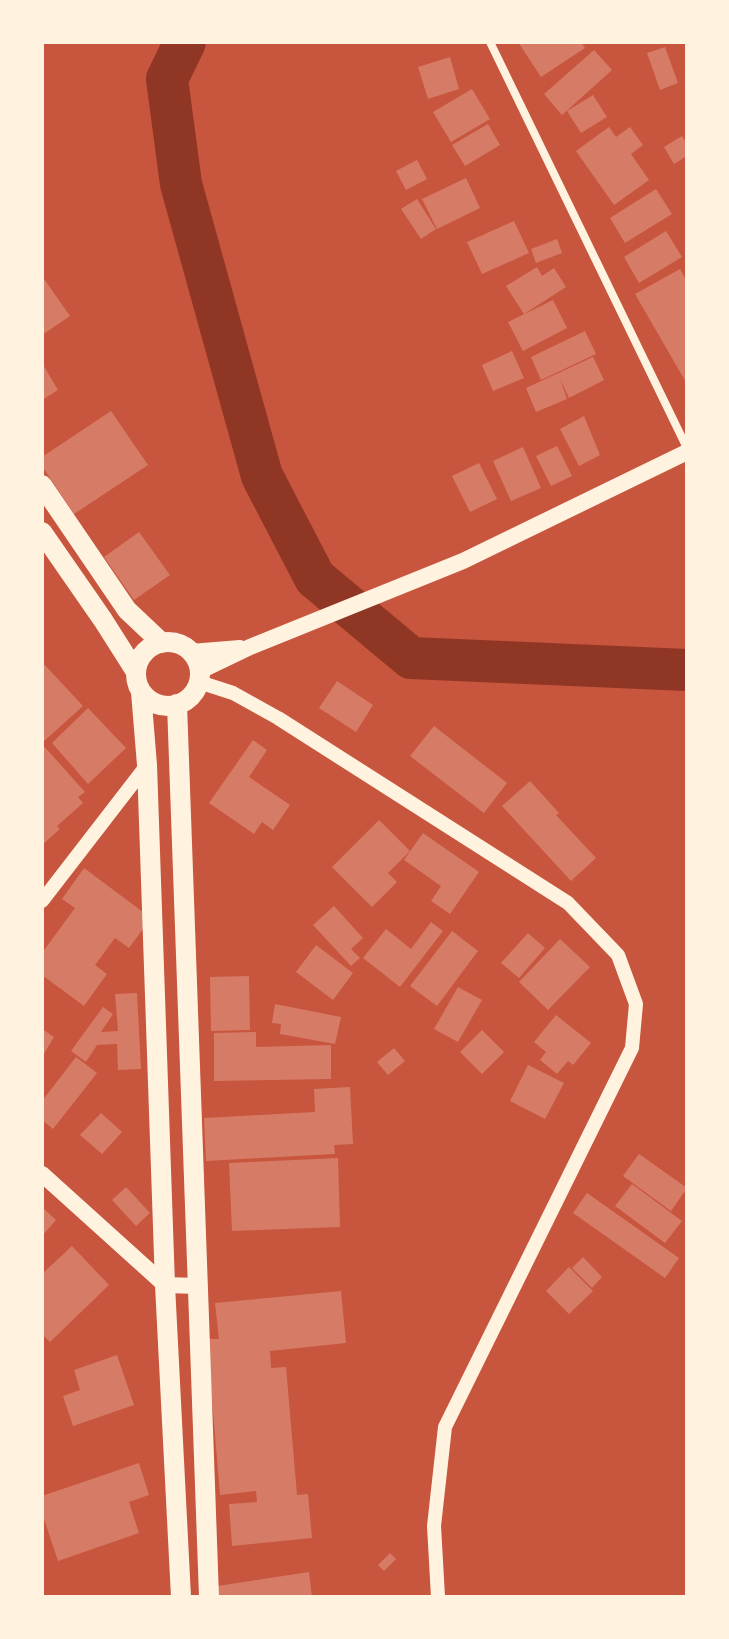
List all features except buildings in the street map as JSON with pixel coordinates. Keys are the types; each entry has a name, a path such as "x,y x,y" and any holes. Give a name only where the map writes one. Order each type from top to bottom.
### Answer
{"main road":[{"path":"42,532 103,620 138,682 157,704 177,704 187,700 199,677 257,644 463,561 687,450"},
{"path":"42,485 127,610 162,643"},
{"path":"181,1597 165,1285 147,765 138,682 144,653 162,643 173,642 191,652 257,644"},
{"path":"191,652 199,677"},
{"path":"177,704 209,1597"},
{"path":"153,944 184,942"},
{"path":"42,1174 165,1285 198,1286"}],"street":[{"path":"490,42 687,450"},
{"path":"199,677 278,718 568,903 618,955 636,1004 632,1048 445,1427 434,1526 438,1597"},
{"path":"42,901 147,765"}],"waterway":[{"path":"185,42 167,79 181,184 262,476 315,578 411,658 687,670"}]}
